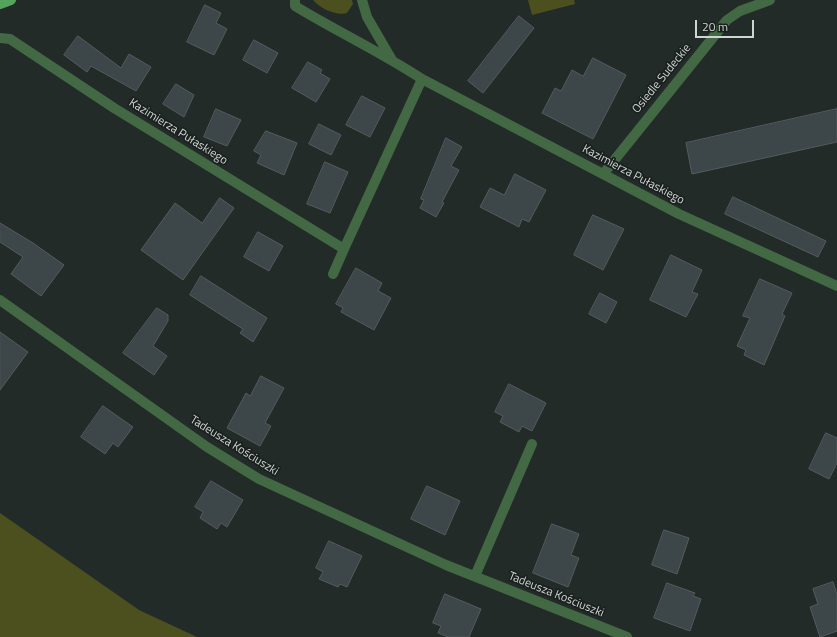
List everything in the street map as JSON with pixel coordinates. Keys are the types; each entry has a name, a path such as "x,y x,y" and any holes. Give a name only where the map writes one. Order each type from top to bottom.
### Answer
{"main road":[{"path":"0,4 11,0"}],"street":[{"name":"Kazimierza Pułaskiego","path":"295,0 295,6 322,23 392,60 422,79 604,173 679,214 837,286"},
{"name":"Kazimierza Pułaskiego","path":"362,0 367,17 392,60"},
{"name":"Osiedle Sudeckie","path":"604,173 727,20 740,11 770,0"},
{"name":"Kazimierza Pułaskiego","path":"0,38 10,39 114,108 344,249"},
{"path":"333,274 422,79"},
{"name":"Tadeusza Kościuszki","path":"0,300 207,447 259,479 446,565 628,637"},
{"path":"475,576 532,444"}],"green space":[{"path":"313,0 352,0 353,4 347,13 338,14 324,9"},
{"path":"528,0 574,0 575,4 532,15"},
{"path":"0,513 139,610 197,637 0,637"}],"building":[{"path":"205,5 221,13 216,23 227,29 214,55 187,42"},
{"path":"519,16 534,28 483,93 468,81"},
{"path":"78,36 121,68 129,54 151,67 136,91 91,66 87,72 64,55"},
{"path":"254,40 278,53 267,73 243,60"},
{"path":"593,58 626,75 593,139 542,113 555,88 561,91 572,70 583,76"},
{"path":"308,62 322,70 320,73 330,79 316,102 292,88"},
{"path":"176,84 194,95 184,117 163,104"},
{"path":"362,96 385,108 370,137 346,125"},
{"path":"216,109 241,120 227,146 204,137"},
{"path":"837,109 837,142 692,174 686,143"},
{"path":"319,124 341,135 331,155 309,144"},
{"path":"266,131 297,143 284,175 257,163 261,155 254,151"},
{"path":"446,138 462,147 451,166 459,170 442,202 444,203 436,217 420,208 424,200 421,199"},
{"path":"325,162 348,172 330,213 307,204"},
{"path":"515,174 546,190 529,222 522,219 519,227 480,207 490,188 504,195"},
{"path":"733,197 826,241 818,257 725,214"},
{"path":"220,198 234,208 183,280 141,250 175,203 202,223"},
{"path":"593,215 624,229 603,270 574,255"},
{"path":"0,223 33,243 64,265 41,296 11,274 23,257 0,242"},
{"path":"258,232 283,246 269,271 244,257"},
{"path":"671,255 702,270 692,292 698,294 686,317 650,300"},
{"path":"356,268 382,283 378,291 391,298 374,330 341,312 343,308 336,304"},
{"path":"201,276 267,318 253,342 240,333 243,329 190,295"},
{"path":"760,279 792,293 782,314 785,316 764,365 744,355 746,350 737,346 750,318 743,316"},
{"path":"600,293 617,302 606,323 589,314"},
{"path":"157,308 168,315 168,321 153,346 167,356 154,375 123,353"},
{"path":"0,332 28,352 0,390"},
{"path":"261,376 284,388 265,423 271,426 260,446 227,428 246,393 250,396"},
{"path":"509,384 546,403 532,431 522,426 519,432 500,422 503,416 495,412"},
{"path":"103,406 133,427 118,447 113,443 105,454 81,437"},
{"path":"826,433 837,438 837,463 829,479 809,469"},
{"path":"211,481 243,500 227,527 221,523 217,529 200,518 203,512 195,507"},
{"path":"427,486 460,501 445,535 411,519"},
{"path":"552,524 579,534 571,555 579,558 568,587 533,573"},
{"path":"664,530 689,538 677,574 652,565"},
{"path":"329,541 362,556 347,587 340,584 338,587 319,579 323,572 316,568"},
{"path":"833,582 837,594 837,631 820,637 810,607 818,604 813,589"},
{"path":"667,583 695,593 693,596 701,599 690,631 654,618"},
{"path":"445,594 481,609 469,637 448,637 438,633 441,626 433,623"}]}
